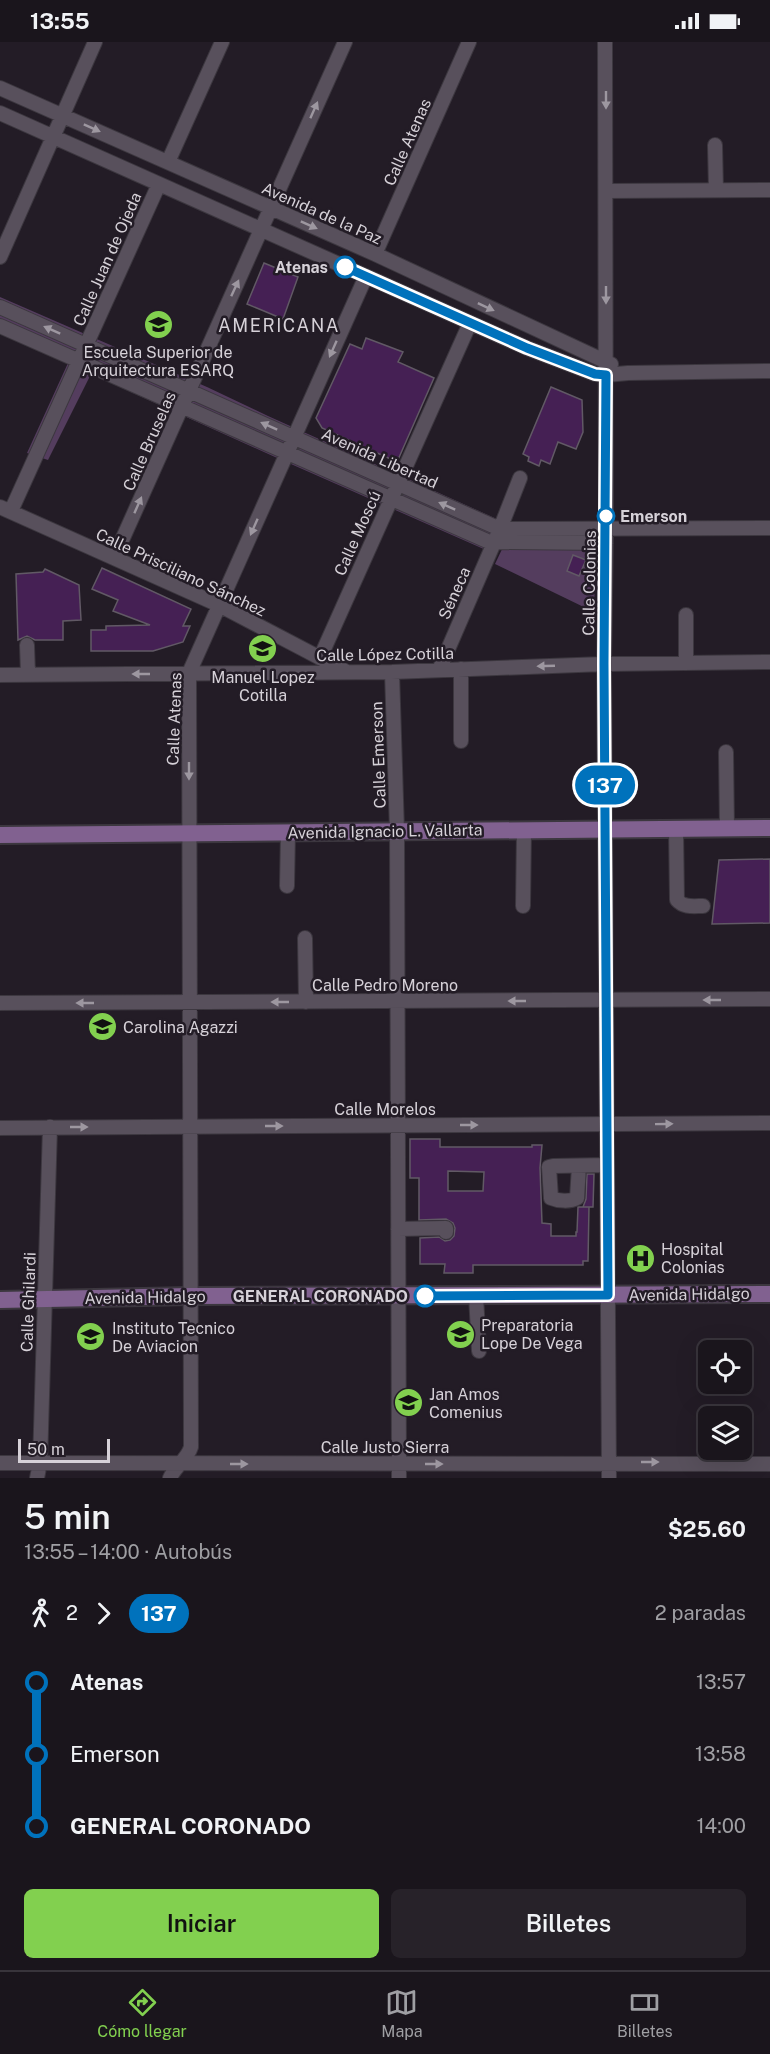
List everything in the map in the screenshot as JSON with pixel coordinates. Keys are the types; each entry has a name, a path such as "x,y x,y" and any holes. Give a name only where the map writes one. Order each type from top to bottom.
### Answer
{"main road":[{"name":"Avenida Ignacio L. Vallarta","path":"0,835 770,828"},
{"name":"Avenida Hidalgo","path":"0,1300 189,1296 770,1294"}],"street":[{"path":"0,257 95,42"},
{"path":"168,162 222,42"},
{"name":"Calle Bruselas","path":"114,558 345,42"},
{"name":"Calle Atenas","path":"375,254 469,42"},
{"name":"Calle Colonias","path":"605,42 604,664 609,1478"},
{"name":"Avenida de la Paz","path":"0,88 375,254 628,373"},
{"name":"Avenida de la Paz","path":"0,113 470,323 595,374 770,371"},
{"path":"715,145 716,190"},
{"name":"Calle Juan de Ojeda","path":"5,509 80,361 159,184"},
{"path":"606,191 770,190"},
{"name":"Calle Atenas","path":"170,1478 189,1453 190,1446 189,674 366,276"},
{"name":"Avenida Libertad","path":"0,307 398,484 496,538"},
{"name":"Calle Moscú","path":"320,658 470,323"},
{"name":"Avenida Libertad","path":"0,326 391,499 496,538 606,536 770,528"},
{"name":"Séneca","path":"438,670 520,478"},
{"name":"Calle Prisciliano Sánchez","path":"5,509 219,605 346,672"},
{"path":"686,615 686,663"},
{"path":"27,645 28,675"},
{"name":"Calle López Cotilla","path":"0,675 392,672 604,664 770,662"},
{"path":"461,669 461,741"},
{"name":"Calle Emerson","path":"392,672 397,831 399,1471"},
{"path":"726,752 727,828"},
{"path":"676,828 677,900 686,905 703,906"},
{"path":"523,906 524,830"},
{"path":"287,886 288,832"},
{"path":"305,938 306,1002"},
{"name":"Calle Pedro Moreno","path":"0,1003 770,999"},
{"name":"Calle Morelos","path":"0,1128 770,1123"},
{"name":"Calle Ghilardi","path":"37,1478 40,1463 50,1127"},
{"path":"579,1166 607,1165"},
{"path":"398,1229 446,1228 446,1232"},
{"path":"476,1295 479,1351"},
{"name":"Calle Justo Sierra","path":"0,1462 180,1464 399,1471 609,1462 770,1464"}],"shaded area":[{"path":"0,297 207,387 499,520 486,550 91,374 48,460 27,453 68,363 0,333"},
{"path":"596,539 594,612 495,564 504,545"}],"building":[{"path":"264,263 298,277 283,319 247,304"},
{"path":"366,338 403,352 398,362 434,378 397,462 322,428 316,418 350,344 362,349"},
{"path":"551,387 582,400 583,432 576,449 558,442 550,464 541,460 539,466 528,461 529,457 523,454"},
{"path":"573,555 586,560 579,576 567,571"},
{"path":"102,568 191,609 183,626 190,626 183,642 153,651 91,651 91,630 106,630 106,626 150,625 113,611 118,600 92,589"},
{"path":"45,569 79,585 81,620 63,621 63,640 35,640 27,636 18,640 16,574 43,572"},
{"path":"770,859 770,923 712,924 719,860"},
{"path":"410,1139 440,1139 440,1147 532,1147 532,1145 542,1145 540,1168 542,1223 551,1224 551,1236 576,1236 578,1207 589,1207 588,1261 583,1261 583,1265 473,1265 473,1273 444,1273 445,1264 420,1264 420,1238 439,1237 445,1241 450,1240 454,1236 455,1228 453,1223 446,1219 419,1220 419,1178 410,1178","holes":["448,1171 484,1172 483,1191 448,1191"]},
{"path":"587,1174 594,1174 593,1207 583,1207 586,1199"}],"bus line":[{"name":"137","path":"345,267 527,348 595,374 606,375 604,664 608,1295 425,1296"}],"place":[{"name":"Atenas","path":"345,267"},
{"name":"Escuela Superior de Arquitectura ESARQ","path":"158,324"},
{"name":"Emerson","path":"606,516"},
{"name":"Manuel Lopez Cotilla","path":"263,649"},
{"name":"Carolina Agazzi","path":"102,1027"},
{"name":"Hospital Colonias","path":"640,1258"},
{"name":"GENERAL CORONADO","path":"425,1296"},
{"name":"Preparatoria Lope De Vega","path":"460,1334"},
{"name":"Instituto Tecnico De Aviacion","path":"91,1337"},
{"name":"Jan Amos Comenius","path":"408,1403"}],"district":[{"name":"AMERICANA","path":"279,326"}]}
